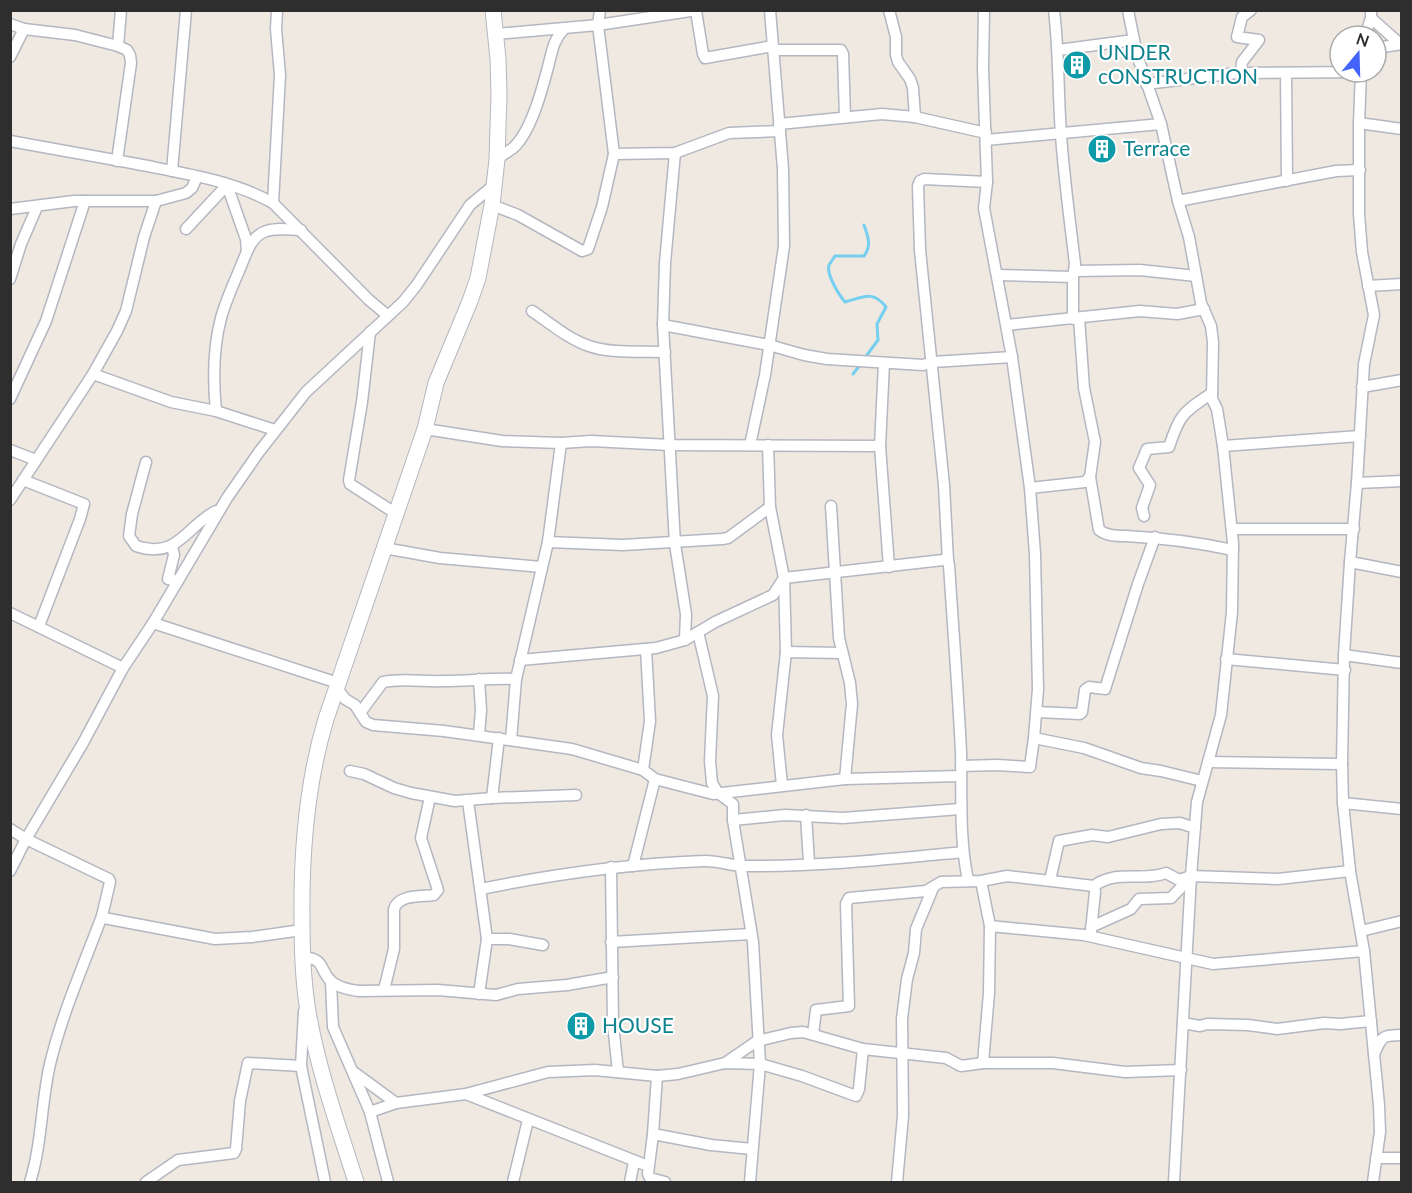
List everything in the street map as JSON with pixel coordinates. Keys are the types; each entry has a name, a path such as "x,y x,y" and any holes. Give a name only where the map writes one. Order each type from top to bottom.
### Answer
{"main road":[{"path":"356,1182 321,1067 304,992 301,888 306,816 320,740 337,685 425,429 436,383 478,278 492,205 497,159 499,95 493,10"}],"street":[{"path":"118,46 121,10"},
{"path":"172,171 186,10"},
{"path":"273,203 280,75 276,29 277,10"},
{"path":"492,205 518,215 585,251 588,249 597,225 614,154 598,25 600,10"},
{"path":"750,445 765,375 784,246 785,213 770,10"},
{"path":"889,10 896,37 898,62 910,79 913,88 915,117"},
{"path":"153,623 337,685 345,699 355,705 366,722 373,725 479,735 572,749 643,770 654,779 713,794 845,779 961,771 997,765 1030,767 1037,712 1035,555 1030,488 1012,357 984,208 987,182 983,68 984,10"},
{"path":"1054,10 1076,319 1084,388 1095,442 1090,477 1099,530 1113,536 1186,540 1233,550"},
{"path":"1128,10 1146,84 1161,124 1204,309 1211,326 1212,399 1217,409 1223,446 1233,550 1232,612 1221,715 1197,802 1174,1182"},
{"path":"1241,73 1242,62 1259,40 1237,37 1242,17 1251,10"},
{"path":"496,34 564,29 572,26 598,25 696,11 702,54 705,58 773,48 841,51 843,54 845,117"},
{"path":"1371,14 1400,43"},
{"path":"10,24 24,29 67,34 127,50 131,63 117,160"},
{"path":"10,57 24,29"},
{"path":"497,159 513,147 526,129 540,96 557,35 564,29"},
{"path":"1058,50 1134,40"},
{"path":"1146,84 1241,73 1328,72"},
{"path":"1286,73 1287,181"},
{"path":"1361,84 1359,123 1362,252 1374,315 1364,364 1362,387 1358,483 1344,655 1342,764 1343,803 1350,871 1364,951 1379,1106 1380,1132 1373,1182"},
{"path":"614,154 675,153 729,133 882,114 915,117 986,137 1161,124"},
{"path":"1359,123 1401,129"},
{"path":"10,141 172,171 241,188 273,203 387,315"},
{"path":"675,153 665,262 663,325 675,544 686,614 685,640"},
{"path":"1178,201 1335,171 1360,170"},
{"path":"10,208 85,201 156,201 186,193 192,188 197,177"},
{"path":"968,880 963,852 960,809 961,771 944,485 920,250 918,186 920,181 924,180 987,182"},
{"path":"186,229 227,184"},
{"path":"227,184 248,251"},
{"path":"10,871 26,839 84,743 123,668 153,623 220,509 274,430 306,392 403,302 470,205 494,185"},
{"path":"10,399 46,321 85,201"},
{"path":"10,500 93,374 126,311 144,237 156,201"},
{"path":"10,279 21,244 37,207"},
{"path":"216,411 214,377 219,328 225,305 248,251 256,237 263,232 273,229 301,230"},
{"path":"998,275 1140,270 1196,276"},
{"path":"1368,286 1401,284"},
{"path":"1007,325 1140,311 1177,314 1204,309"},
{"path":"532,311 575,340 590,346 605,350 665,352"},
{"path":"663,325 770,345 827,359 923,365 933,362 1012,357"},
{"path":"369,332 362,402 349,480 350,484 395,513"},
{"path":"884,363 879,446 889,567"},
{"path":"93,374 171,402 216,411 274,430"},
{"path":"1362,387 1401,381"},
{"path":"1144,516 1142,508 1150,485 1139,468 1147,449 1169,447 1184,412 1212,393"},
{"path":"425,429 493,440 561,443 591,441 670,445 879,446"},
{"path":"1223,446 1360,436"},
{"path":"511,741 516,679 548,542 561,443"},
{"path":"768,445 770,507 784,578 786,652 778,721 782,785"},
{"path":"10,450 36,460"},
{"path":"146,462 132,514 129,536 136,546 150,551 172,546 220,509"},
{"path":"1030,488 1086,482 1090,477"},
{"path":"23,480 84,504 39,626"},
{"path":"1358,483 1401,481"},
{"path":"831,506 841,653 850,683 852,704 845,779"},
{"path":"548,542 623,545 675,544 728,538 770,507"},
{"path":"1232,530 1354,529"},
{"path":"1037,712 1080,714 1085,690 1089,687 1105,689 1134,594 1155,537"},
{"path":"172,546 174,555 168,579 178,581"},
{"path":"384,548 440,558 541,567"},
{"path":"784,578 948,561"},
{"path":"1350,562 1401,572"},
{"path":"520,660 646,649 685,640 773,595 784,578"},
{"path":"10,613 123,668"},
{"path":"698,632 713,696 710,761 712,783 718,793 733,804 733,820 752,934 760,1064 750,1182"},
{"path":"643,770 650,721 646,649"},
{"path":"786,652 841,653"},
{"path":"1344,655 1401,663"},
{"path":"1226,659 1344,670"},
{"path":"479,679 481,702 479,735"},
{"path":"360,713 383,682 516,679"},
{"path":"492,798 499,738"},
{"path":"1034,738 1084,748 1141,768 1202,782"},
{"path":"1208,762 1342,764"},
{"path":"350,771 364,774 394,788 455,801 576,795"},
{"path":"633,866 654,779"},
{"path":"384,990 394,949 396,903 400,899 434,895 438,890 421,838 430,797"},
{"path":"468,801 487,939 479,994"},
{"path":"1343,803 1401,809"},
{"path":"733,820 785,815 843,818 960,809"},
{"path":"806,815 809,863"},
{"path":"1050,880 1059,841 1092,835 1108,837 1161,824 1180,823 1195,828"},
{"path":"10,829 109,879 110,882 102,916 50,1064 36,1165 30,1182"},
{"path":"481,889 611,867 707,860 741,866 852,863 963,852"},
{"path":"611,867 613,1024 618,1072"},
{"path":"813,1034 816,1010 849,1006 846,965 846,900 849,898 933,888 942,882 981,881 1007,876 1094,886 1101,881 1130,875 1152,877 1166,873 1179,880 1191,876 1278,879 1350,871"},
{"path":"1091,932 1131,909 1139,899 1171,898 1191,876"},
{"path":"981,881 990,926 989,993 983,1063"},
{"path":"1091,932 1094,886"},
{"path":"897,1182 903,1116 902,1018 916,929 933,888"},
{"path":"102,916 166,931 215,939 252,937 302,930"},
{"path":"1361,931 1401,921"},
{"path":"990,926 1091,932 1213,964 1364,951"},
{"path":"611,942 752,934"},
{"path":"487,939 509,939 543,945"},
{"path":"302,957 313,958 318,962 331,982 333,1027 355,1073 370,1112 388,1182"},
{"path":"331,982 349,989 438,990 496,995 518,989 567,985 613,977"},
{"path":"304,992 301,1066 325,1182"},
{"path":"1183,1023 1200,1026 1207,1024 1248,1025 1277,1029 1324,1023 1371,1021"},
{"path":"725,1062 757,1041 791,1033 813,1034 863,1049 946,1058 961,1066 983,1063 1053,1063 1125,1072 1181,1070"},
{"path":"1374,1054 1386,1035 1401,1035"},
{"path":"370,1112 396,1103 466,1094 548,1072 595,1070 657,1076 678,1074 725,1062 760,1064 802,1076 856,1096 859,1089 863,1049"},
{"path":"146,1182 178,1160 234,1153 240,1101 248,1063 301,1066"},
{"path":"355,1073 396,1103"},
{"path":"657,1076 648,1174 650,1178 664,1182"},
{"path":"466,1094 648,1166"},
{"path":"513,1182 528,1120"},
{"path":"653,1134 711,1145 752,1149"},
{"path":"1376,1158 1401,1158"},
{"path":"630,1182 634,1162"}],"waterway":[{"path":"864,225 869,245 864,256 835,256 829,265 829,274 845,302 868,296 877,298 886,307 877,324 878,340 864,359"},
{"path":"853,374 860,365"}],"place":[{"name":"UNDER cONSTRUCTION","path":"1077,65"},
{"name":"Terrace","path":"1102,149"},
{"name":"HOUSE","path":"581,1026"}]}
